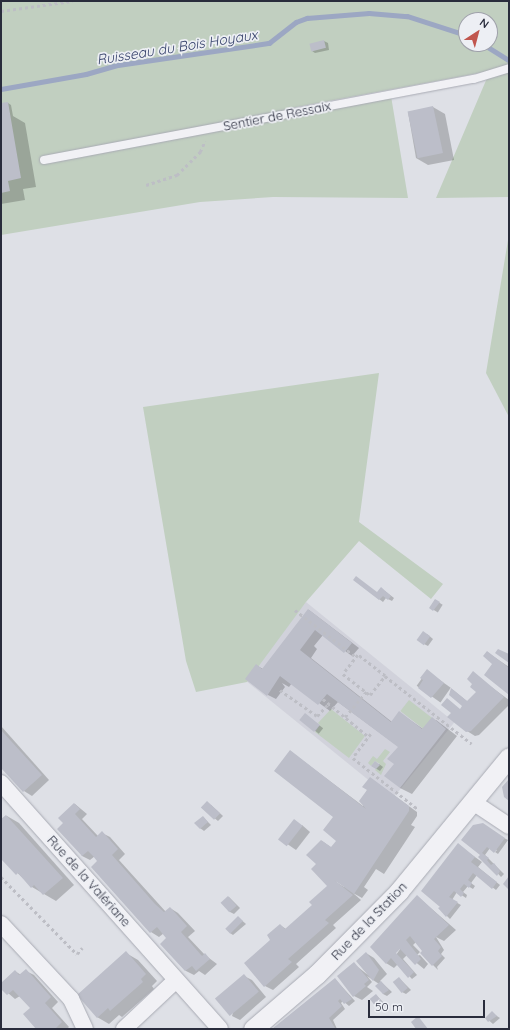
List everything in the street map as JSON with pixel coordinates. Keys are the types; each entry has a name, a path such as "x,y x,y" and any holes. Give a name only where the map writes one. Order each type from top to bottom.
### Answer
{"street":[{"name":"Rue de la Station","path":"253,1029 317,974 399,891 509,757"},
{"name":"Rue de la Valériane","path":"1,783 220,1029"},
{"path":"473,802 509,826"},
{"path":"1,924 71,999 86,1029"},
{"path":"124,1029 176,980"}],"lane":[{"name":"Sentier de Ressaix","path":"44,160 474,79 509,68"}],"path":[{"path":"1,11 72,1"},
{"path":"146,185 177,175 188,166 200,152 209,129"},
{"path":"295,610 356,657 358,655 472,744"},
{"path":"356,657 343,674 370,695 385,676"},
{"path":"280,690 317,716 328,704"},
{"path":"345,717 366,692"},
{"path":"323,699 370,736 353,758 419,810"},
{"path":"1,877 77,954 82,948"}],"shaded area":[{"path":"306,602 454,722 392,799 244,679"}],"green space":[{"path":"1,1 509,1 509,197 436,198 490,71 286,109 287,117 391,96 408,198 273,197 200,202 1,235"},
{"path":"509,234 509,417 486,373"},
{"path":"379,373 359,522 443,584 431,599 359,541 306,602 247,682 196,692 186,661 143,407"},
{"path":"409,700 433,719 425,730 400,711"},
{"path":"331,709 365,736 349,758 315,732 320,725 318,723"},
{"path":"385,749 390,752 383,761 386,764 381,775 375,770 380,764 375,761 371,766 368,763 373,756 377,759"}],"building":[{"path":"324,40 326,48 311,51 309,44"},
{"path":"8,102 21,178 8,181 10,191 1,193 1,103"},
{"path":"433,106 443,153 418,158 408,111"},
{"path":"356,576 377,592 381,587 391,596 388,600 383,596 379,600 353,580"},
{"path":"435,599 440,602 433,611 429,608"},
{"path":"308,609 352,643 344,653 315,630 300,650 391,722 399,711 422,729 432,717 446,729 400,788 384,776 394,764 387,759 398,747 327,694 318,705 280,676 267,696 245,679 256,664 262,669"},
{"path":"423,631 430,636 424,645 417,640"},
{"path":"498,649 509,654 509,663 495,653"},
{"path":"487,651 509,668 509,695 484,675 492,664 483,656"},
{"path":"427,669 444,683 431,698 418,688 423,680 420,678"},
{"path":"473,671 504,697 471,731 466,732 447,717 451,713 441,705 447,698 460,709 462,706 449,695 451,688 467,701 476,692 470,687 472,684 467,679"},
{"path":"305,713 320,725 314,732 299,720"},
{"path":"1,730 42,775 23,792 1,768"},
{"path":"290,750 366,809 359,801 367,790 362,787 370,777 409,806 409,811 354,894 334,880 353,895 325,920 329,923 288,959 292,962 264,987 244,963 270,940 267,935 280,924 285,929 312,905 309,902 327,886 311,869 316,864 306,855 321,840 331,847 336,841 323,830 333,817 274,771"},
{"path":"375,761 380,765 376,769 371,766"},
{"path":"509,779 509,801 504,797 502,787"},
{"path":"207,801 220,813 214,820 201,808"},
{"path":"74,803 80,809 75,814 96,837 102,831 118,849 112,855 155,904 164,912 170,907 187,926 181,932 202,956 205,953 210,959 196,971 192,966 185,971 160,944 166,938 157,927 150,933 91,867 97,861 93,856 88,851 82,856 57,829 63,823 58,818"},
{"path":"6,815 63,878 43,895 34,885 31,888 18,873 16,875 1,859 1,819"},
{"path":"203,816 208,822 200,829 194,823"},
{"path":"294,819 303,826 287,846 278,839"},
{"path":"483,823 505,838 494,853 487,847 482,853 489,858 487,860 491,865 494,863 500,871 497,876 478,857 480,855 461,840 473,825"},
{"path":"458,843 475,857 471,862 497,882 492,889 473,873 468,880 472,883 469,888 464,884 460,889 464,893 461,897 454,891 449,897 458,902 446,917 438,908 440,907 421,891"},
{"path":"509,876 509,890 503,884"},
{"path":"417,895 449,925 434,939 441,947 438,951 442,956 432,966 420,953 422,951 410,936 406,940 421,959 415,965 400,949 396,953 414,972 408,978 391,958 386,964 370,947"},
{"path":"228,896 237,906 229,912 221,903"},
{"path":"238,916 243,921 230,934 225,929"},
{"path":"126,951 146,974 141,979 143,982 110,1011 108,1008 97,1018 77,995"},
{"path":"366,952 379,970 373,981 356,961"},
{"path":"354,962 369,980 364,984 366,986 353,997 337,976"},
{"path":"26,969 51,997 45,1003 62,1022 55,1029 36,1029 23,1014 30,1008 13,990 7,995 1,989 1,983 15,970 19,975"},
{"path":"244,974 259,992 230,1016 215,998"},
{"path":"399,977 408,988 402,993 393,982"},
{"path":"335,978 352,999 344,1004 340,999 338,1001 342,1006 329,1018 335,1028 272,1029"},
{"path":"381,981 389,990 383,994 375,986"},
{"path":"376,994 383,1003 376,1008 370,999"},
{"path":"492,1011 497,1016 488,1022 485,1018"},
{"path":"418,1016 428,1029 416,1029 411,1022"}],"waterway":[{"name":"Ruisseau du Bois Hoyaux","path":"1,89 86,74 118,65 269,43 296,22 307,18 369,13 407,16 458,32"},
{"name":"Ruisseau du Bois Hoyaux","path":"496,52 509,60"}]}
